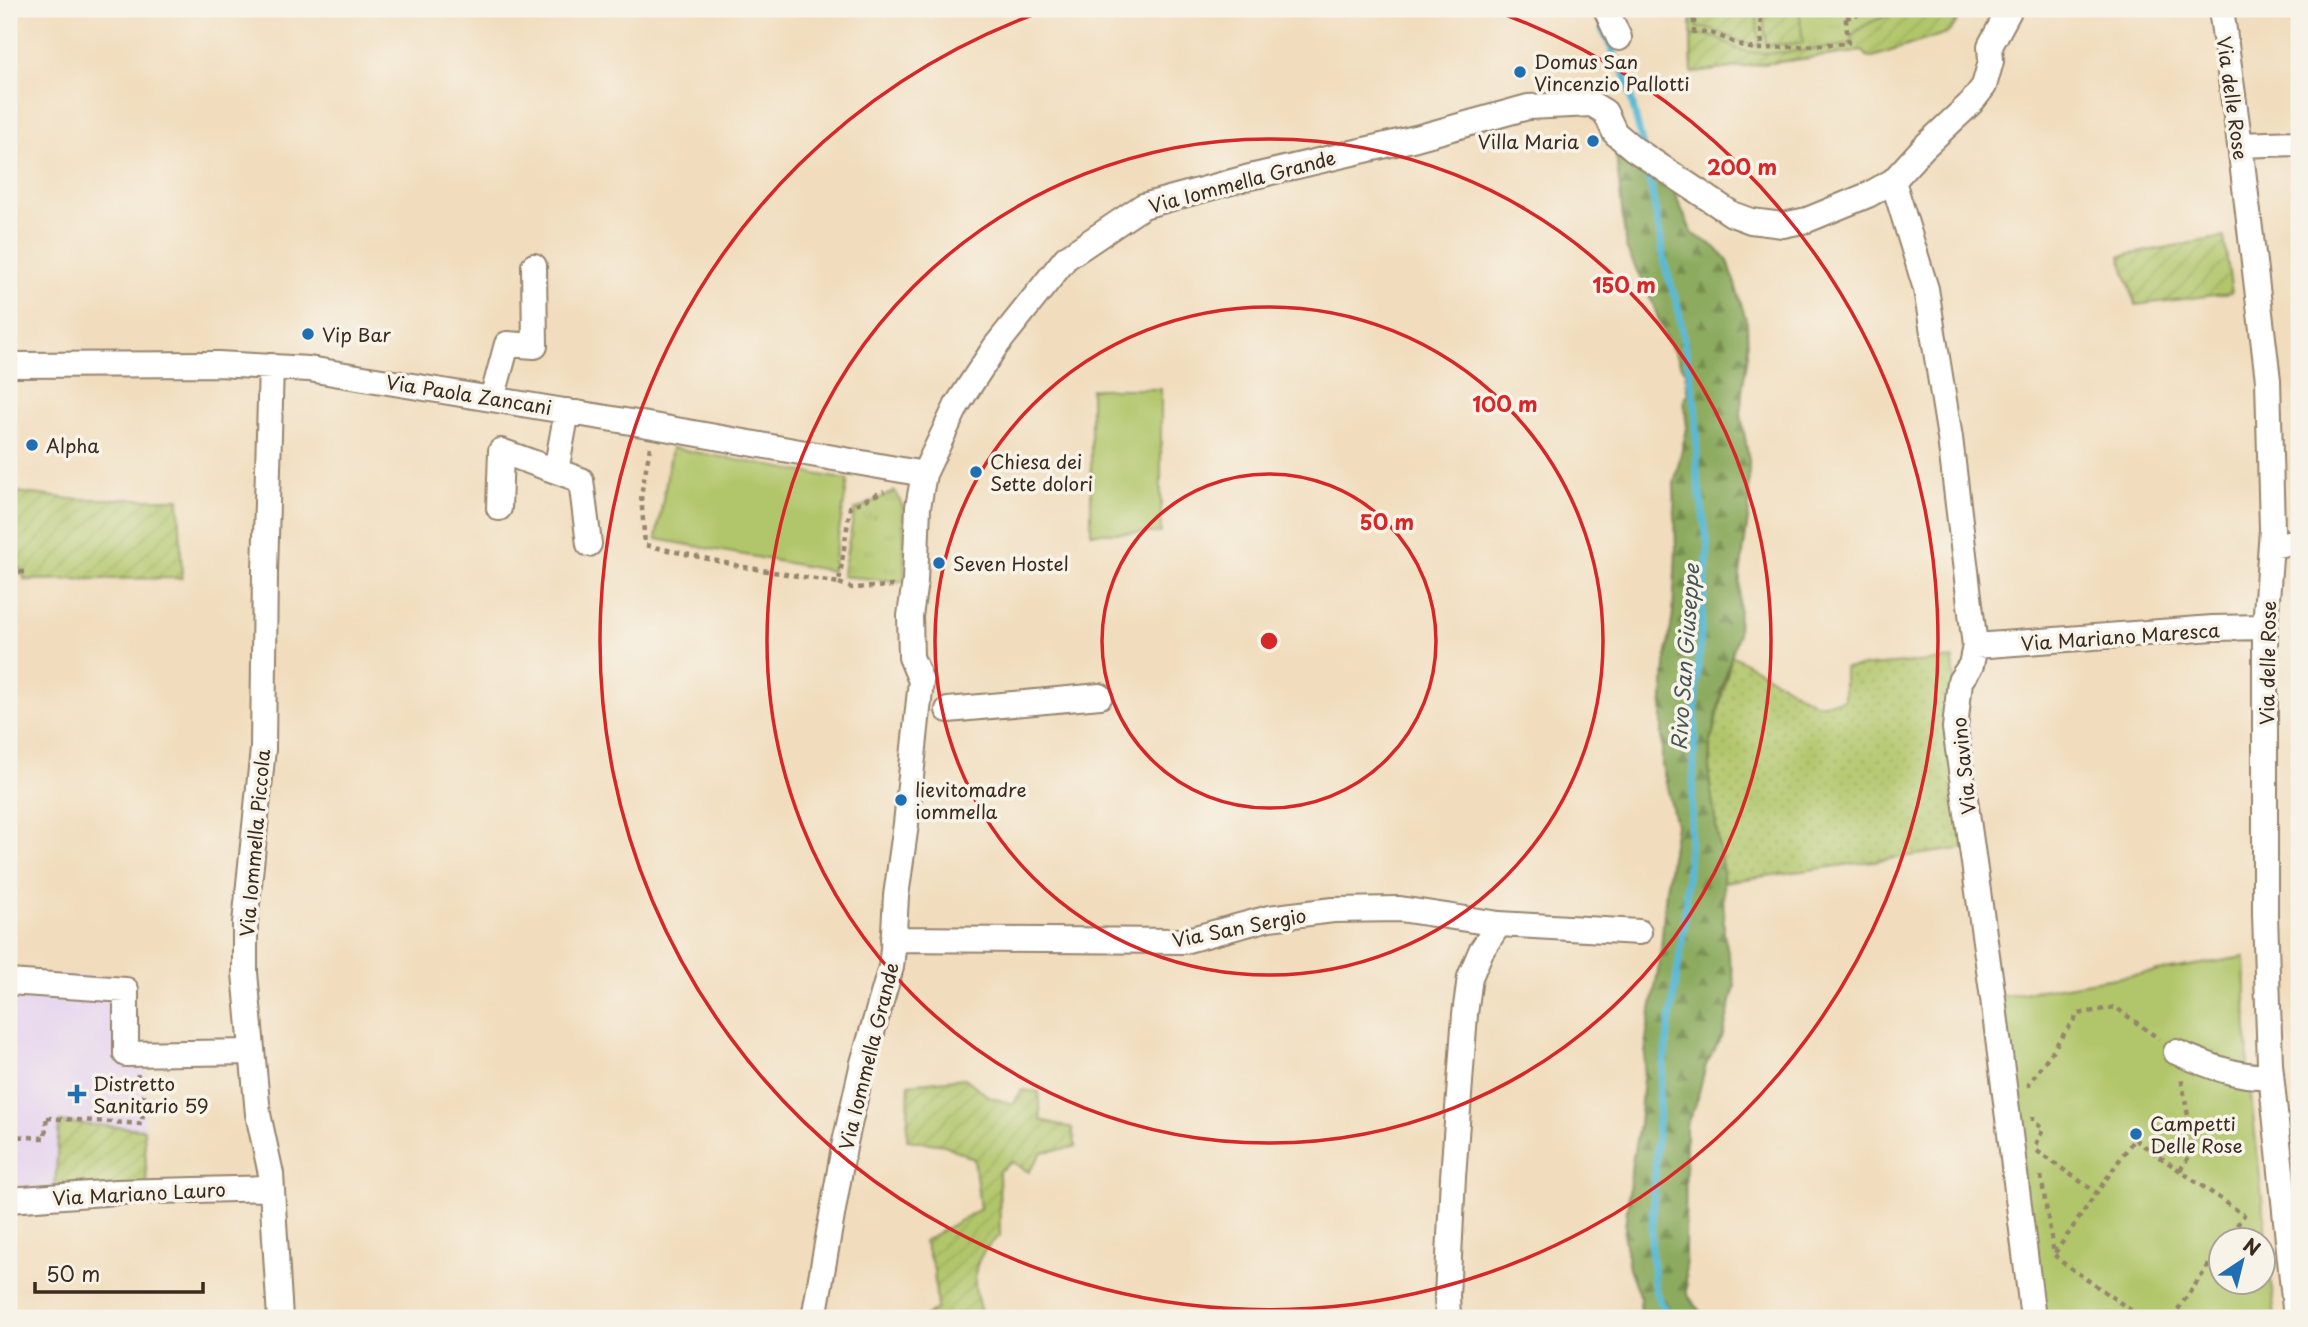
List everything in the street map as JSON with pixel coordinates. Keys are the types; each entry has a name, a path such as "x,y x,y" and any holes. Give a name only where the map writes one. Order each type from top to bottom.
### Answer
{"street":[{"path":"1606,9 1619,38"},
{"path":"1893,181 1924,147 1978,96 1991,61 1990,46 2010,9"},
{"name":"Via delle Rose","path":"2221,9 2267,371 2271,546 2265,627 2265,914 2271,1076 2293,1229 2296,1318"},
{"name":"Via Iommella Grande","path":"814,1318 844,1147 863,1063 891,967 893,939 932,709 911,657 910,616 915,581 918,506 924,474 957,405 995,346 1066,258 1143,206 1245,177 1416,138 1528,107 1592,104 1605,112 1615,133 1683,184 1751,221 1783,225 1807,220 1868,195 1893,181"},
{"path":"2240,145 2299,143"},
{"name":"Via Savino","path":"1893,181 1926,289 1950,438 1975,646 1971,665 1960,681 1955,728 1993,998 2033,1318"},
{"path":"492,398 508,344 535,346 534,266"},
{"name":"Via Paola Zancani","path":"9,365 218,364 271,366 367,377 924,474"},
{"name":"Via Iommella Piccola","path":"271,366 263,749 245,923 245,973 258,1114 271,1174 280,1318"},
{"path":"556,471 567,411"},
{"path":"499,508 500,451 580,480 589,544"},
{"path":"2271,546 2299,541"},
{"name":"Via Mariano Maresca","path":"1975,646 2213,628 2265,627"},
{"path":"932,709 1100,696"},
{"name":"Via San Sergio","path":"893,939 1184,941 1269,918 1333,910 1400,909 1499,924 1639,932"},
{"path":"1448,1318 1453,1177 1465,1014 1471,977 1481,951 1499,924"},
{"path":"9,982 127,990 126,1054 252,1052"},
{"path":"2176,1052 2229,1072 2249,1077 2271,1076"},
{"name":"Via Mariano Lauro","path":"9,1200 117,1192 270,1188"}],"path":[{"path":"1694,9 1694,32 1710,31 1745,49 1847,43 1845,9"},
{"path":"1760,9 1762,49"},
{"path":"1846,18 1876,9"},
{"path":"652,438 641,495 645,545 839,583 852,588 901,586"},
{"path":"839,583 850,506 892,487"},
{"path":"9,573 24,572"},
{"path":"2030,1096 2029,1084 2078,1014 2115,1007 2176,1052 2194,1149 2179,1170"},
{"path":"9,1136 45,1138 47,1116 142,1124 145,1085 137,1085 138,1073 125,1072 126,1054"},
{"path":"2032,1108 2033,1121 2043,1129 2035,1146 2054,1254 2142,1318"},
{"path":"2054,1254 2134,1139 2244,1215 2237,1226"},
{"path":"2037,1151 2097,1193"},
{"path":"2172,1318 2206,1270"}],"shaded area":[{"name":"Distretto Sanitario 59","path":"9,972 133,980 132,1048 147,1066 144,1129 59,1122 55,1189 9,1191"}],"green space":[{"path":"1691,9 1964,9 1950,32 1869,58 1863,51 1692,73"},
{"path":"1696,9 1756,9 1759,46 1713,30 1697,28"},
{"path":"1763,9 1799,9 1803,43 1766,45"},
{"path":"1915,11 1941,15 1956,22 1950,32 1869,58 1863,51 1692,73 1691,36 1708,36 1748,52 1800,51 1853,44 1852,35 1873,21"},
{"path":"1615,145 1672,187 1692,233 1715,247 1728,261 1747,323 1748,355 1741,415 1749,460 1749,512 1740,575 1738,634 1723,684 1710,746 1709,777 1723,873 1724,933 1735,985 1723,1035 1706,1065 1696,1104 1686,1125 1687,1294 1705,1318 1641,1318 1640,1298 1629,1268 1624,1239 1639,1124 1647,1033 1660,960 1666,889 1676,825 1662,766 1662,715 1665,665 1673,614 1676,550 1674,483 1687,428 1684,400 1688,393 1685,372 1665,336 1626,248"},
{"path":"2224,237 2232,293 2136,305 2120,256"},
{"path":"1091,389 1161,389 1161,533 1091,533"},
{"path":"672,448 848,480 832,571 656,539"},
{"path":"9,491 71,499 179,499 182,578 25,580 20,568 9,569"},
{"path":"895,491 903,507 905,582 842,576 855,510"},
{"path":"1732,655 1817,704 1844,700 1844,668 1953,659 1967,848 1723,882 1709,777 1710,746"},
{"name":"Campetti Delle Rose","path":"2245,957 2248,1068 2265,1226 2206,1226 2206,1296 2273,1296 2275,1318 2041,1318 1998,997"},
{"path":"965,1078 989,1097 1013,1104 1022,1090 1039,1092 1041,1120 1072,1128 1076,1147 1042,1152 1029,1172 1012,1162 999,1171 1000,1236 983,1253 975,1273 976,1294 983,1318 924,1318 937,1308 934,1270 924,1241 980,1209 974,1159 945,1145 907,1140 909,1084"},
{"path":"59,1122 144,1129 147,1185 55,1189"}],"waterway":[{"name":"Rivo San Giuseppe","path":"1602,30 1626,77 1643,147"},
{"name":"Rivo San Giuseppe","path":"1647,165 1666,269 1678,307 1696,410 1697,473 1708,547 1696,692 1684,927 1660,1087 1653,1207 1651,1248 1655,1289 1668,1318"}],"place":[{"name":"Domus San Vincenzio Pallotti","path":"1520,72"},
{"name":"Villa Maria","path":"1593,141"},
{"name":"Vip Bar","path":"308,334"},
{"name":"Alpha","path":"32,445"},
{"name":"Chiesa dei Sette dolori","path":"976,472"},
{"name":"Seven Hostel","path":"939,563"},
{"name":"lievitomadre iommella","path":"901,800"},
{"name":"Distretto Sanitario 59","path":"77,1094"},
{"name":"Campetti Delle Rose","path":"2136,1134"}]}
